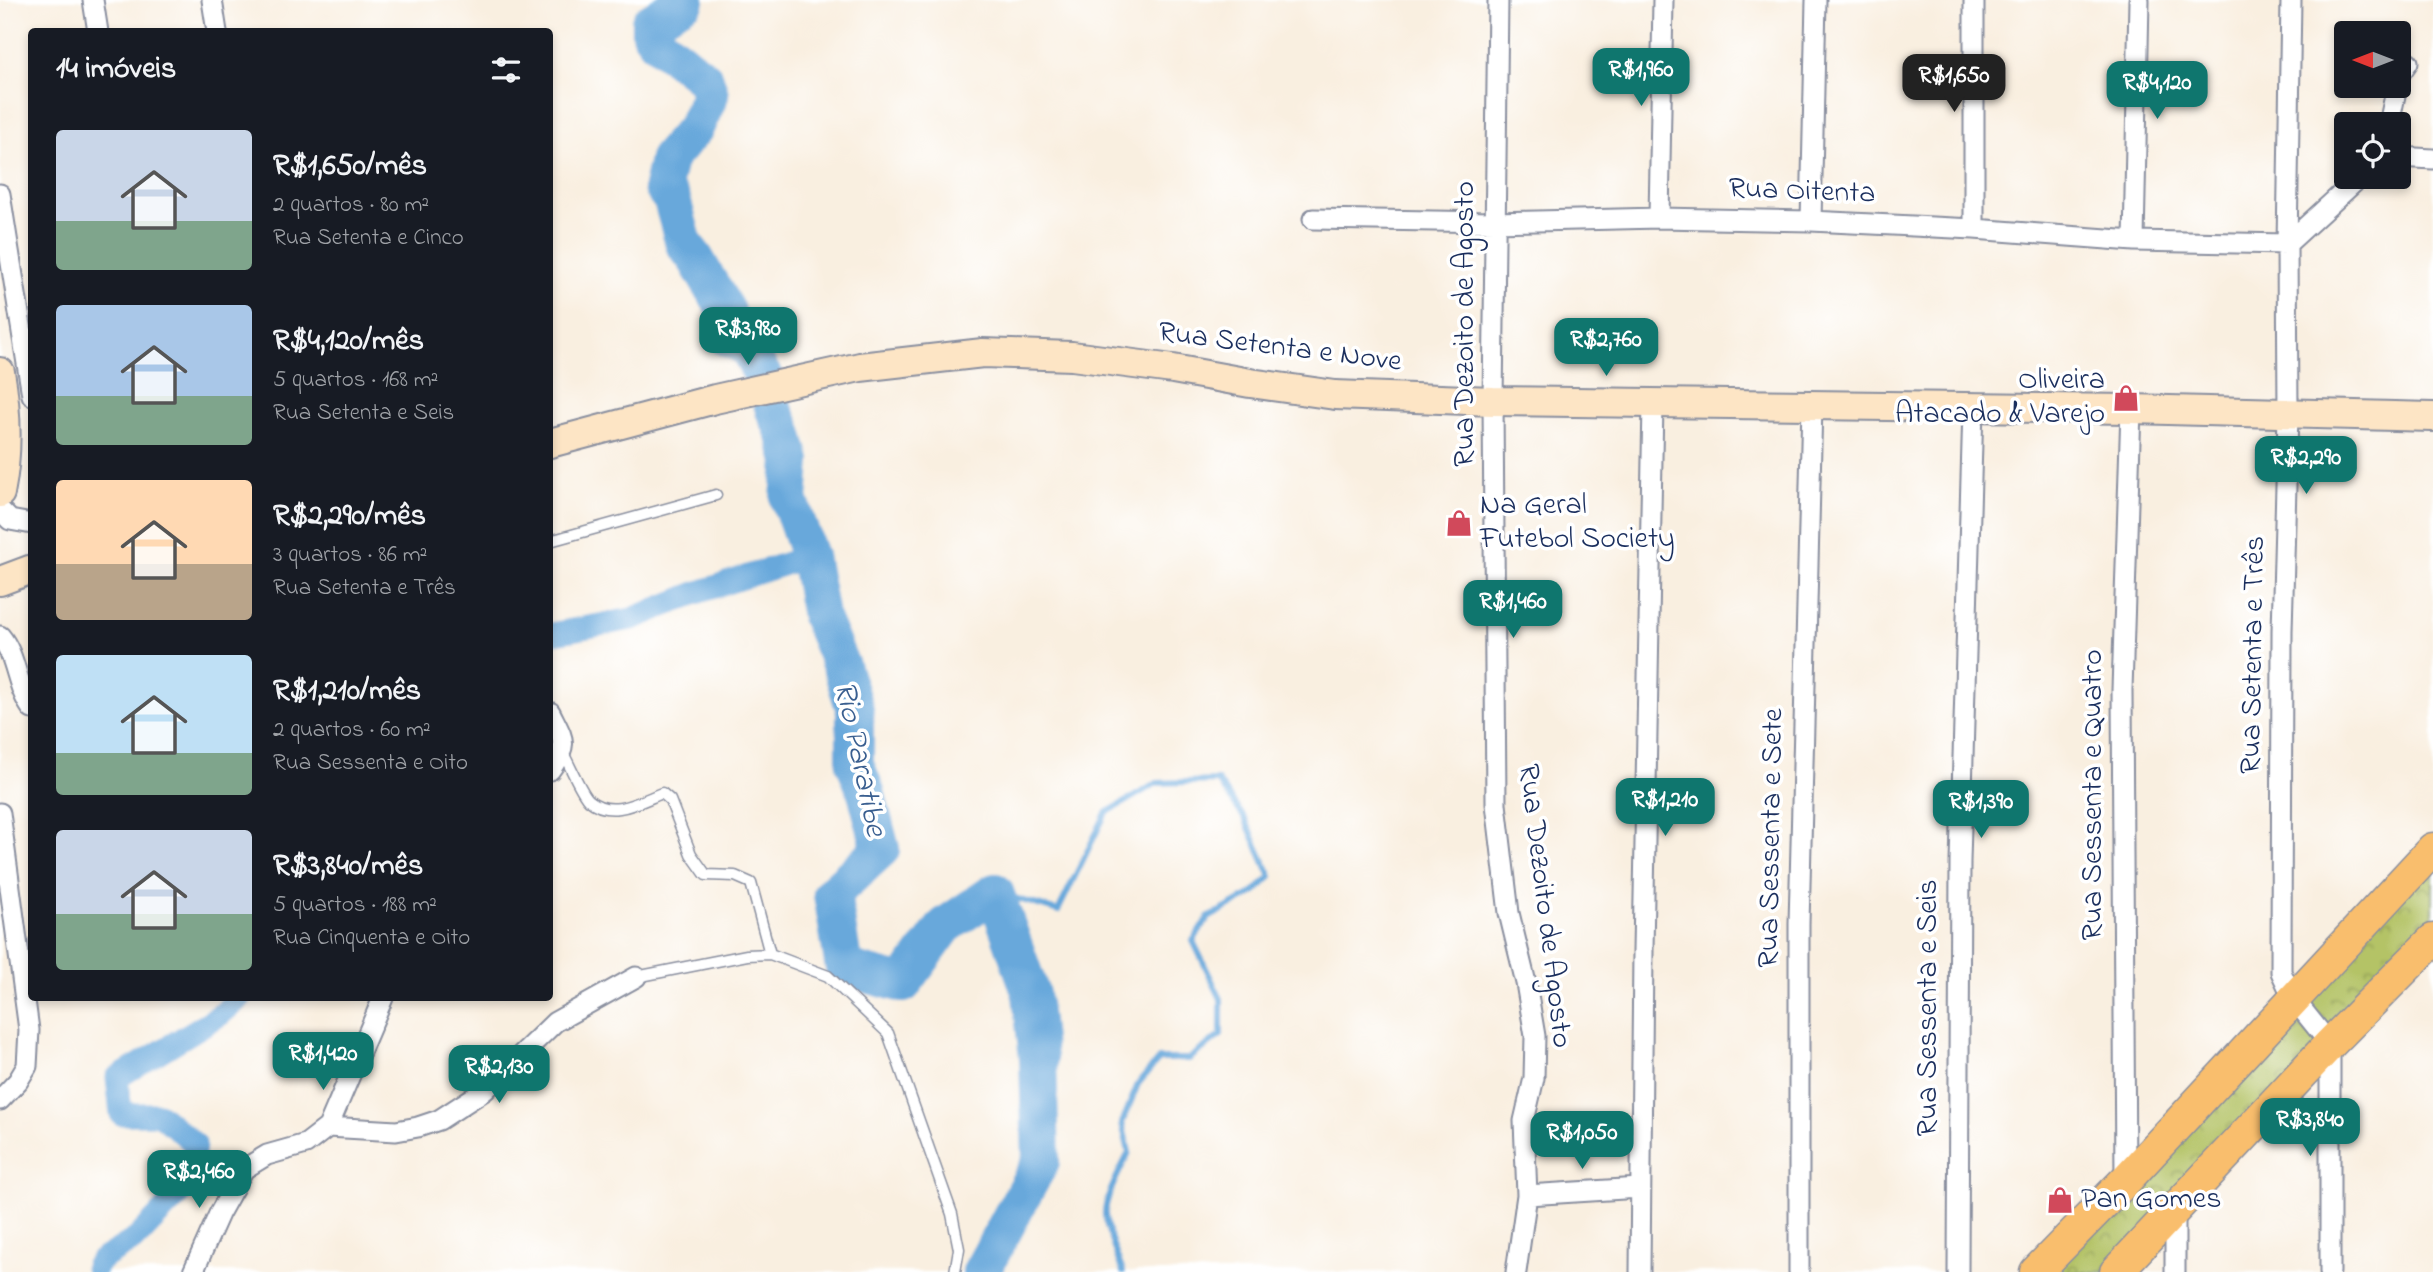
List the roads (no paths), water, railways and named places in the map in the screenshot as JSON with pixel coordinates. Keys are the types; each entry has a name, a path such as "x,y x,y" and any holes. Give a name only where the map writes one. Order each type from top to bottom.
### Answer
{"main road":[{"path":"2036,1272 2125,1181 2433,849"},
{"path":"2116,1272 2330,1044 2433,940"}],"street":[{"path":"93,0 97,28"},
{"path":"212,0 216,28"},
{"name":"Rua Dezoito de Agosto","path":"1498,0 1493,401 1496,804 1509,913 1526,983 1535,1036 1534,1078 1524,1121 1527,1195 1516,1272"},
{"path":"1659,218 1663,0"},
{"path":"1811,222 1816,0"},
{"path":"1974,0 1974,229"},
{"path":"2134,241 2139,0"},
{"name":"Rua Setenta e Três","path":"2291,0 2287,244 2288,414 2282,631 2281,972 2293,998 2330,1044"},
{"path":"2411,158 2433,159"},
{"path":"2287,244 2347,189"},
{"path":"0,194 28,370"},
{"name":"Rua Oitenta","path":"1313,219 1494,222 1659,218 1974,229 2134,241 2287,244"},
{"name":"Rua Setenta e Nove","path":"553,442 715,399 860,367 983,353 1072,356 1335,395 1493,401 2433,416"},
{"path":"0,493 6,444 1,385"},
{"path":"1640,1272 1653,403"},
{"name":"Rua Sessenta e Sete","path":"1799,1272 1799,925 1812,405"},
{"name":"Rua Sessenta e Seis","path":"1958,1272 1960,862 1973,408"},
{"name":"Rua Sessenta e Quatro","path":"2125,1181 2122,690 2131,410"},
{"path":"0,510 10,520 28,523"},
{"path":"0,581 28,570"},
{"path":"0,636 7,644 28,702"},
{"path":"553,718 564,742 553,765"},
{"path":"0,813 6,911 29,1030 27,1066 18,1081 0,1100"},
{"path":"328,1128 396,1131 418,1128 439,1120 485,1090 555,1022 636,977"},
{"path":"193,1272 219,1214 244,1169 267,1155 306,1144 328,1128 382,1001"},
{"path":"2330,1044 2330,1272"},
{"path":"1527,1195 1640,1188"},
{"path":"2175,1212 2175,1272"}],"lane":[{"path":"553,540 716,495"},
{"path":"562,751 588,799 606,808 623,808 662,793 670,800 691,854 706,875 735,876 751,883 770,954"},
{"path":"636,977 747,955 770,954 828,976 888,1034 952,1214 960,1250 954,1272"}],"waterway":[{"name":"Rio Paratibe","path":"686,0 650,22 650,33 656,41 705,79 710,95 695,128 668,159 662,187 672,200 684,244 726,311 727,338 746,346 766,381 774,410 784,432 792,461 789,499 809,556 820,616 841,666 855,710 855,764 866,792 881,849 832,894 844,968 903,984 945,926 995,892 1031,994 1038,1059 1041,1161 981,1272"},
{"path":"553,633 632,619 696,593 809,556"},
{"path":"995,892 1058,911 1106,813 1157,783 1218,781 1245,819 1271,877 1252,894 1208,918 1193,941 1221,999 1221,1035 1189,1059 1159,1059 1138,1084 1122,1123 1129,1152 1111,1191 1105,1214 1109,1235 1123,1272"},
{"path":"96,1267 101,1260 137,1238 191,1182 195,1144 159,1114 121,1114 117,1078 220,1015 236,1001"}],"place":[{"name":"Oliveira Atacado & Varejo","path":"2126,398"},
{"name":"Na Geral Futebol Society","path":"1459,523"},
{"name":"Pan Gomes","path":"2060,1200"}]}
